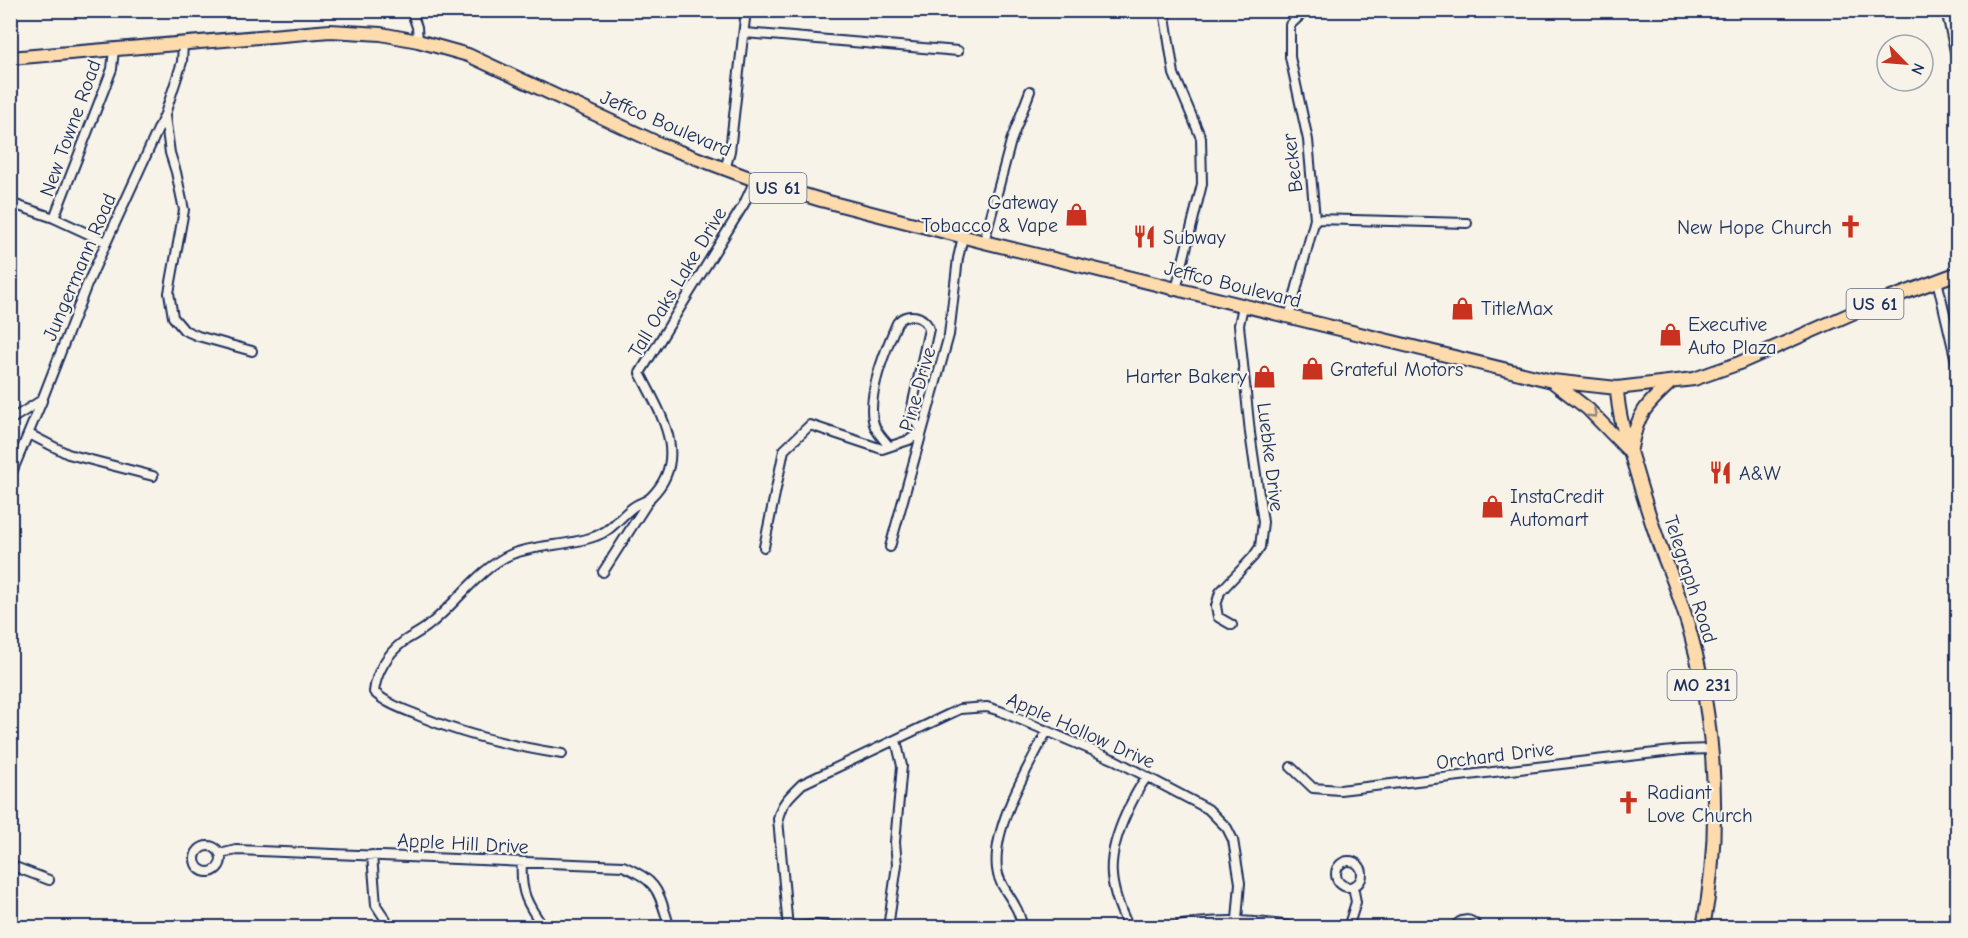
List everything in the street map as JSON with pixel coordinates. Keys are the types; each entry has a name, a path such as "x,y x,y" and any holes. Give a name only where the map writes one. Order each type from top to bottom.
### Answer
{"main road":[{"name":"Jeffco Boulevard","path":"10,58 330,32 381,34 418,41 458,52 496,67 664,146 725,170 843,207 1552,381 1617,388 1694,379 1737,364 1864,308 1958,273"},
{"path":"1552,381 1588,409 1630,452"},
{"path":"1630,452 1639,417 1650,401 1671,383"},
{"name":"Telegraph Road","path":"1617,388 1619,417 1657,538 1679,595 1704,697 1711,749 1714,805 1713,845 1703,927"}],"street":[{"path":"411,10 417,27 418,41"},
{"path":"725,170 730,151 747,10"},
{"path":"1164,10 1174,74 1201,138 1202,184 1176,290"},
{"name":"Becker","path":"1289,317 1315,219 1308,140 1290,57 1290,25 1306,10"},
{"path":"1946,10 1958,65"},
{"path":"745,33 958,51"},
{"name":"Jungermann Road","path":"10,477 30,434 86,287 165,114 182,62 183,43"},
{"name":"New Towne Road","path":"54,218 112,69 114,49"},
{"path":"984,243 1011,141 1030,91"},
{"path":"165,114 170,153 177,172 184,210 169,293 173,317 184,330 252,351"},
{"name":"Tall Oaks Lake Drive","path":"603,572 650,498 667,476 672,461 667,425 640,373 744,204 755,180"},
{"path":"10,203 54,218 106,242"},
{"path":"1315,219 1467,223"},
{"name":"Pine Drive","path":"890,547 949,335 958,258 963,237"},
{"path":"1937,280 1958,370"},
{"name":"Luebke Drive","path":"1232,625 1218,617 1216,606 1220,592 1260,547 1263,522 1250,432 1239,325 1243,306"},
{"path":"764,547 784,450 810,425 882,449 889,447 909,440 922,431 911,411 929,329 924,320 910,316 900,319 897,323 884,354 875,387 873,419 876,429 889,447"},
{"path":"10,420 42,400"},
{"path":"30,434 68,454 153,476"},
{"name":"Tall Oaks Lake Drive","path":"562,754 491,741 445,727 384,701 374,692 376,678 382,666 400,644 429,625 495,563 513,554 597,536 616,523 632,507 650,498"},
{"name":"Apple Hollow Drive","path":"788,927 778,819 780,808 802,784 960,709 987,707 1114,760 1208,809 1227,828 1233,840 1239,883 1237,920"},
{"path":"1023,927 997,869 999,837 1007,812 1047,731"},
{"path":"888,927 897,865 895,842 902,766 896,740"},
{"name":"Orchard Drive","path":"1291,767 1313,788 1340,790 1681,750 1711,749"},
{"path":"1129,927 1120,911 1111,859 1119,829 1132,801 1147,777"},
{"name":"Apple Hill Drive","path":"220,854 236,850 623,866 642,874 655,885 670,927"},
{"path":"372,855 376,905 392,927"},
{"path":"522,863 523,890 527,902 544,927"},
{"path":"10,865 49,880"},
{"path":"1348,927 1356,902 1353,886"},
{"path":"1167,927 1237,920 1293,927"},
{"path":"1454,927 1459,921 1466,920 1478,927"},
{"path":"779,927 817,925 849,927"}],"place":[{"name":"Gateway Tobacco & Vape","path":"1076,214"},
{"name":"New Hope Church","path":"1850,227"},
{"name":"Subway","path":"1145,237"},
{"name":"TitleMax","path":"1463,308"},
{"name":"Executive Auto Plaza","path":"1670,335"},
{"name":"Grateful Motors","path":"1312,369"},
{"name":"Harter Bakery","path":"1265,376"},
{"name":"A&W","path":"1721,473"},
{"name":"InstaCredit Automart","path":"1492,507"},
{"name":"Radiant Love Church","path":"1629,803"}]}
